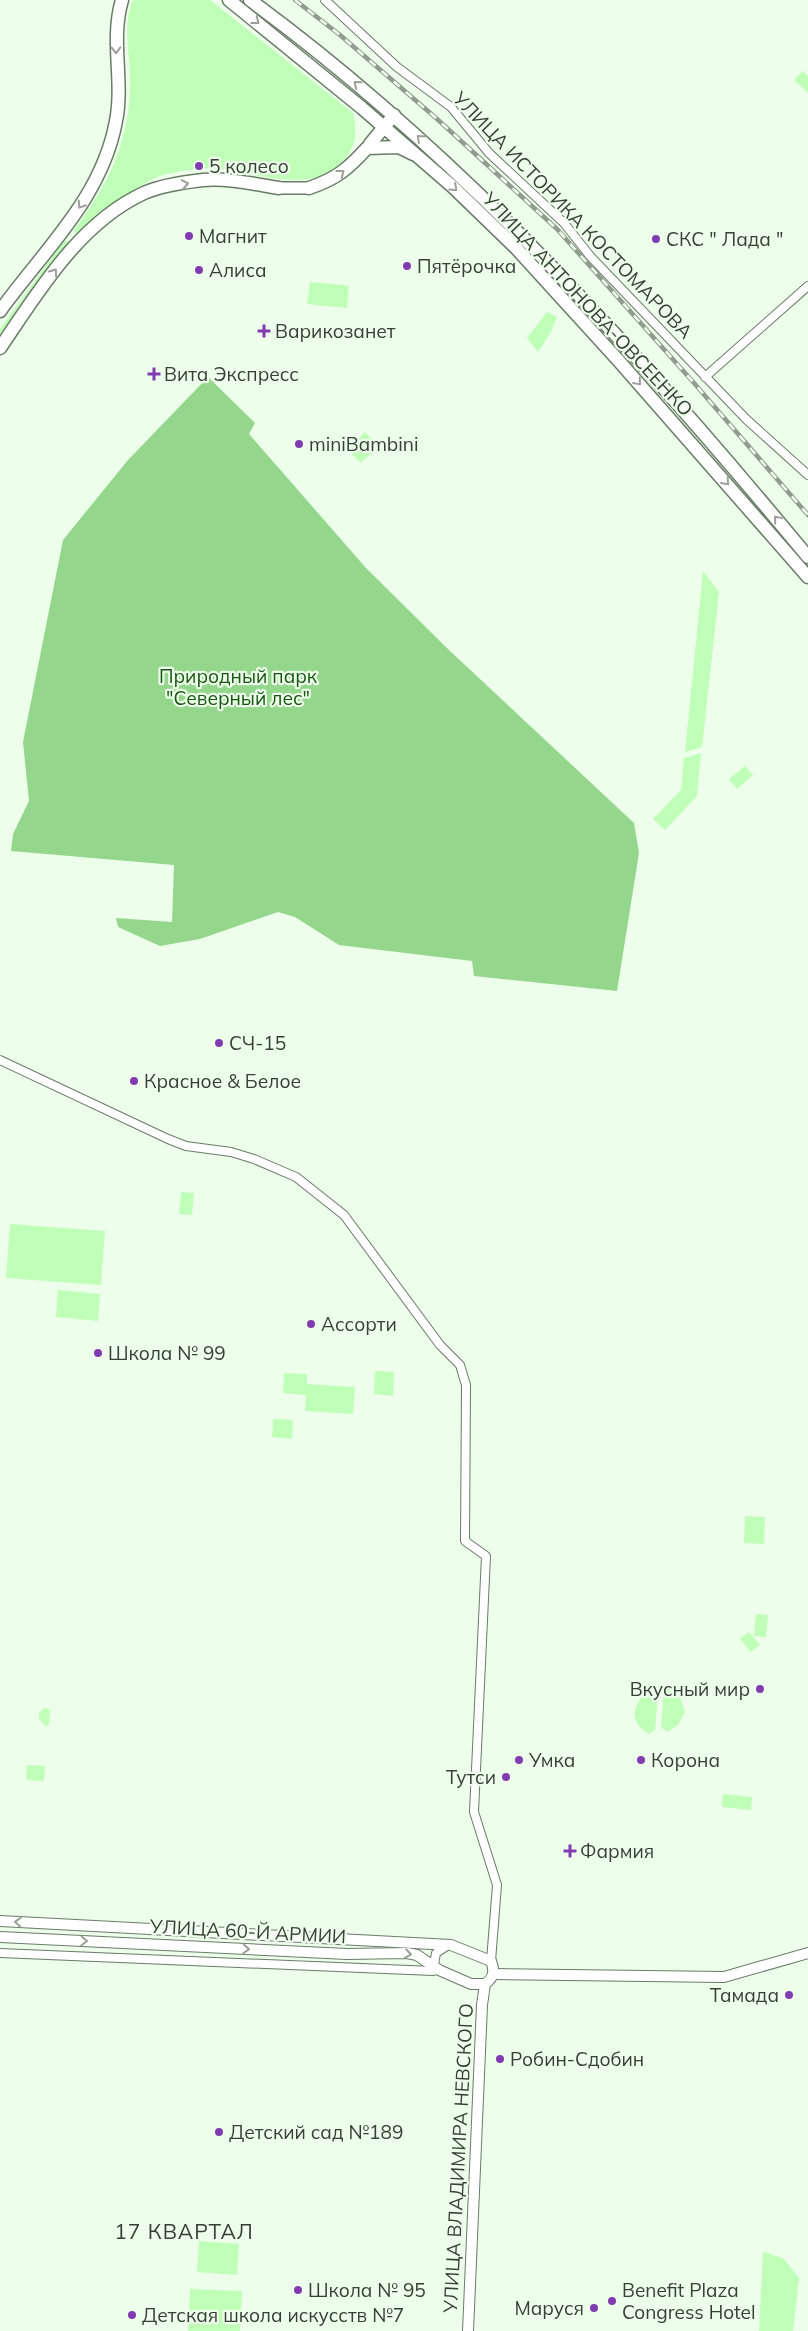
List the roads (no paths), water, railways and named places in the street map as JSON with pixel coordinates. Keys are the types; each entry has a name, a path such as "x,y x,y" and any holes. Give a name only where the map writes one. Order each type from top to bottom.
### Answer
{"main road":[{"path":"0,311 68,225 96,182 108,154 116,120 116,24 122,0"},
{"name":"УЛИЦА АНТОНОВА-ОВСЕЕНКО","path":"229,0 283,42 418,156 509,241 565,300 808,577"},
{"name":"УЛИЦА АНТОНОВА-ОВСЕЕНКО","path":"250,0 291,30 394,115 469,183 577,291 747,483 808,557"},
{"path":"0,348 72,248 110,214 144,193 203,180 224,180 279,188 309,188 330,181 339,175 369,146 394,115"},
{"path":"369,146 399,147 418,156"},
{"path":"68,225 72,236 83,238"},
{"path":"60,236 70,238 72,248"}],"street":[{"name":"УЛИЦА ИСТОРИКА КОСТОМАРОВА","path":"325,0 396,67 451,107 489,153 564,223 590,256 705,376 770,442 808,475"},
{"path":"705,376 808,286"},
{"path":"0,1060 168,1140 186,1146 231,1152 296,1177 344,1215 440,1345 460,1365 466,1385 465,1541 486,1556 474,1812 497,1885 491,1961 494,1974 724,1977 808,1953"},
{"name":"УЛИЦА 60-Й АРМИИ","path":"0,1921 451,1945"},
{"path":"62,1940 63,1924"},
{"name":"УЛИЦА 60-Й АРМИИ","path":"0,1937 347,1954 407,1953 417,1955 434,1968 471,1984 486,1984"},
{"path":"0,1953 434,1968 436,1953 440,1949 451,1945 491,1961"},
{"name":"УЛИЦА ВЛАДИМИРА НЕВСКОГО","path":"468,2331 482,2005 486,1984 494,1974"}],"railway":[{"path":"295,0 340,35 436,118 557,229 808,515"}],"place":[{"name":"5 колесо","path":"199,166"},
{"name":"Магнит","path":"189,236"},
{"name":"СКС \" Лада \"","path":"656,239"},
{"name":"Пятёрочка","path":"407,266"},
{"name":"Алиса","path":"199,270"},
{"name":"Варикозанет","path":"264,331"},
{"name":"Вита Экспресс","path":"154,374"},
{"name":"miniBambini","path":"299,444"},
{"name":"СЧ-15","path":"219,1043"},
{"name":"Красное & Белое","path":"134,1081"},
{"name":"Ассорти","path":"311,1324"},
{"name":"Школа № 99","path":"98,1353"},
{"name":"Вкусный мир","path":"760,1689"},
{"name":"Умка","path":"519,1760"},
{"name":"Корона","path":"641,1760"},
{"name":"Тутси","path":"506,1777"},
{"name":"Фармия","path":"570,1851"},
{"name":"Тамада","path":"789,1995"},
{"name":"Робин-Сдобин","path":"500,2059"},
{"name":"Детский сад №189","path":"219,2132"},
{"name":"Школа № 95","path":"298,2290"},
{"name":"Benefit Plaza Congress Hotel","path":"612,2301"},
{"name":"Маруся","path":"594,2308"},
{"name":"Детская школа искусств №7","path":"132,2315"}],"district":[{"name":"17 КВАРТАЛ","path":"184,2231"}],"park label":[{"name":"Природный парк \"Северный лес\"","path":"238,687"}]}
